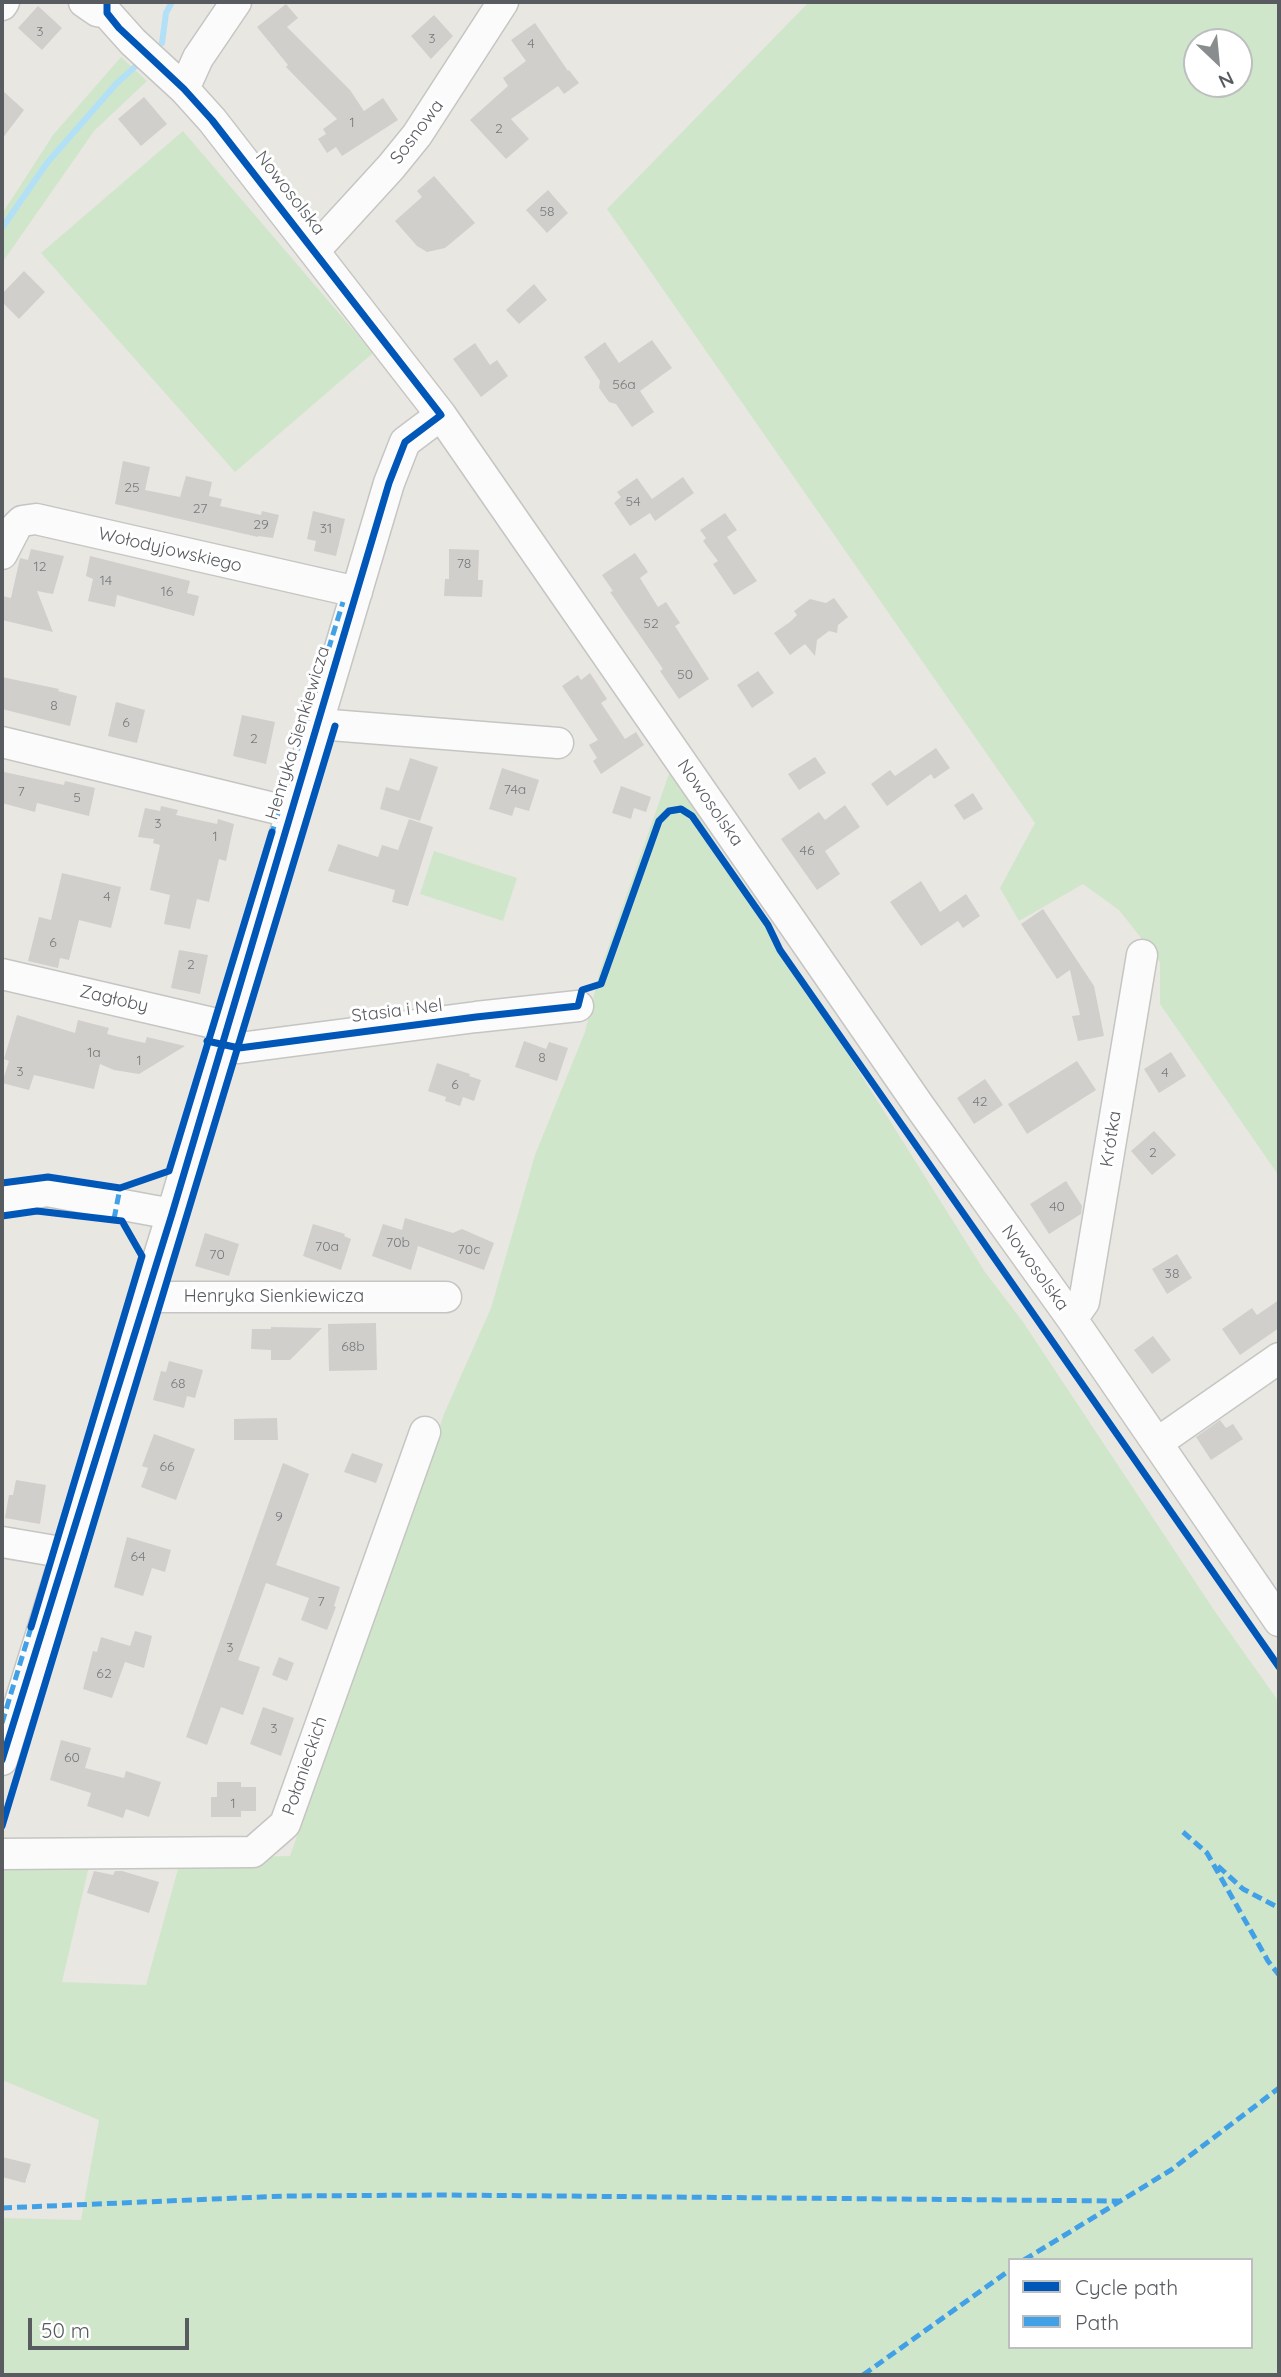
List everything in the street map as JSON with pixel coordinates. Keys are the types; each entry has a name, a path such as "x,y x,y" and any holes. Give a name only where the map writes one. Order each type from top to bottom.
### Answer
{"street":[{"path":"184,89 198,58 236,2"},
{"name":"Sosnowa","path":"315,250 417,135 503,2"},
{"name":"Nowosolska","path":"99,5 212,120 440,415 1279,1621"},
{"name":"Henryka Sienkiewicza","path":"2,1760 172,1214 396,460 413,434 440,415"},
{"name":"Wołodyjowskiego","path":"2,554 16,527 22,522 36,519 357,592"},
{"name":"Henryka Sienkiewicza","path":"318,724 558,743"},
{"path":"2,742 290,812"},
{"name":"Krótka","path":"1072,1320 1084,1302 1142,955"},
{"name":"Zagłoby","path":"2,974 224,1035"},
{"name":"Stasia i Nel","path":"224,1035 239,1048 578,1006"},
{"path":"2,1199 47,1191 172,1214"},
{"name":"Henryka Sienkiewicza","path":"144,1297 446,1297"},
{"path":"1157,1443 1279,1358"},
{"name":"Połanieckich","path":"2,1854 253,1852 285,1824 425,1432"},
{"path":"2,1542 67,1553"}],"green space":[{"path":"809,2 1279,2 1279,1176 1160,1004 1160,962 1119,910 1083,884 1019,921 1000,888 1035,823 607,209"},
{"path":"121,57 147,81 94,131 2,263 2,214 53,135"},
{"path":"183,131 373,353 235,472 41,253"},
{"path":"670,771 985,1272 1023,1322 1216,1613 1279,1702 1279,2375 2,2375 2,2218 81,2220 99,2120 2,2080 2,1860 90,1862 62,1982 146,1985 181,1858 290,1856 444,1414 491,1308 535,1155 585,1032 600,971"},
{"path":"434,851 517,878 503,921 420,894"}],"building":[{"path":"286,4 298,18 287,27 350,90 364,111 383,98 398,120 342,156 336,147 327,153 318,139 326,134 323,129 337,119 286,67 288,65 257,27"},
{"path":"38,6 62,28 42,50 18,28"},
{"path":"434,15 453,36 431,59 411,36"},
{"path":"535,23 579,83 564,94 558,86 511,119 529,139 506,159 470,120 508,86 503,78 526,61 511,40"},
{"path":"2,90 24,110 2,139"},
{"path":"144,97 167,124 141,146 118,119"},
{"path":"434,176 475,223 445,248 427,252 417,246 395,221 422,197 417,191"},
{"path":"548,190 568,213 547,233 526,210"},
{"path":"24,271 45,292 19,319 2,302 2,294"},
{"path":"534,284 547,300 519,324 506,310"},
{"path":"652,340 672,368 640,391 654,412 632,427 616,404 609,402 599,388 600,381 584,357 605,342 619,363"},
{"path":"475,343 490,365 497,360 508,376 481,397 453,359"},
{"path":"123,461 150,467 145,490 180,497 186,476 212,482 209,496 222,499 220,506 261,515 262,511 279,515 273,538 258,537 115,504"},
{"path":"683,477 694,493 655,521 650,513 630,526 614,503 621,497 617,492 637,478 652,499"},
{"path":"313,511 345,519 336,556 314,551 316,541 307,539"},
{"path":"725,513 737,530 727,537 757,581 734,595 713,564 718,561 703,541 706,538 700,530"},
{"path":"31,549 64,556 53,594 37,591 53,632 2,620 2,596 11,598 20,558 28,560"},
{"path":"449,549 479,550 478,580 483,580 482,597 444,596 445,579 449,579"},
{"path":"635,553 648,572 640,578 658,607 666,602 680,623 675,626 709,679 679,699 660,671 663,669 610,592 613,591 602,575"},
{"path":"90,556 190,581 187,593 199,596 194,616 117,595 115,607 88,601 93,579 86,576"},
{"path":"834,598 848,617 838,625 837,633 829,631 817,640 815,656 805,644 790,655 774,633 790,622 797,615 794,611 810,599 826,603"},
{"path":"758,671 774,693 752,708 737,685"},
{"path":"590,673 607,699 601,703 625,739 636,732 644,745 601,774 593,761 597,758 589,745 598,740 562,686 578,675 581,680"},
{"path":"2,677 59,689 58,691 77,696 70,726 2,709"},
{"path":"116,702 145,710 137,743 108,736"},
{"path":"242,715 275,722 266,764 233,756"},
{"path":"936,748 950,768 934,779 931,774 887,806 871,784 890,770 895,776"},
{"path":"815,757 826,773 799,790 788,774"},
{"path":"410,758 438,767 420,821 380,809 386,787 399,791"},
{"path":"502,768 539,780 529,811 515,807 512,816 489,809"},
{"path":"4,772 64,785 65,781 95,788 89,816 37,803 35,812 2,803"},
{"path":"621,786 651,797 646,812 634,808 631,819 612,813"},
{"path":"973,793 983,809 964,820 954,805"},
{"path":"845,805 860,827 825,851 840,874 817,890 781,839 819,812 825,820"},
{"path":"161,806 178,810 176,815 217,824 218,819 234,824 226,861 219,859 209,902 197,899 190,929 164,924 170,895 150,890 160,845 153,843 154,839 138,837 145,808 160,811"},
{"path":"409,819 433,827 408,906 392,902 395,890 328,871 338,844 378,857 382,845 398,850"},
{"path":"62,873 121,887 111,928 79,920 69,960 60,958 58,968 28,961 39,917 51,920"},
{"path":"921,881 940,912 966,894 980,916 963,928 958,921 921,946 890,902"},
{"path":"1043,909 1094,986 1104,1036 1078,1041 1072,1016 1080,1015 1070,970 1057,979 1021,924"},
{"path":"179,950 208,955 200,994 171,988"},
{"path":"17,1015 75,1033 78,1020 109,1028 107,1034 123,1038 145,1043 147,1037 185,1046 139,1074 114,1070 100,1064 94,1089 34,1075 29,1090 2,1083 9,1061 4,1059"},
{"path":"524,1041 546,1049 549,1042 568,1048 557,1081 515,1067"},
{"path":"1171,1052 1186,1076 1159,1093 1144,1069"},
{"path":"1077,1061 1096,1090 1027,1134 1008,1104"},
{"path":"437,1063 481,1080 474,1101 463,1097 460,1106 445,1101 446,1097 428,1091"},
{"path":"985,1079 1003,1105 974,1124 957,1098"},
{"path":"1154,1131 1176,1155 1152,1175 1131,1151"},
{"path":"1066,1181 1082,1206 1081,1214 1049,1234 1030,1204"},
{"path":"405,1218 453,1233 462,1229 494,1243 484,1270 418,1246 411,1270 372,1256 383,1224 402,1230"},
{"path":"313,1224 345,1234 344,1236 351,1239 341,1270 303,1256"},
{"path":"205,1233 239,1244 229,1276 195,1266"},
{"path":"1177,1254 1192,1278 1167,1294 1152,1269"},
{"path":"1279,1300 1279,1328 1240,1355 1222,1329 1252,1308 1257,1315"},
{"path":"376,1323 377,1370 329,1371 328,1324"},
{"path":"322,1328 290,1360 271,1360 271,1350 251,1349 252,1329"},
{"path":"1153,1336 1171,1360 1152,1374 1134,1350"},
{"path":"169,1361 203,1370 195,1398 187,1396 184,1408 153,1400 161,1371 166,1372"},
{"path":"277,1418 278,1440 234,1440 234,1419"},
{"path":"1220,1420 1226,1428 1233,1424 1243,1439 1211,1460 1196,1437"},
{"path":"154,1434 195,1449 176,1500 141,1487 148,1468 142,1466"},
{"path":"352,1453 383,1464 376,1483 344,1472"},
{"path":"283,1463 309,1474 276,1565 340,1587 334,1606 336,1607 327,1630 301,1620 309,1598 266,1583 238,1660 260,1667 243,1715 221,1707 207,1745 186,1737"},
{"path":"16,1480 46,1485 40,1524 5,1518 9,1495 13,1495"},
{"path":"127,1537 171,1550 165,1572 152,1568 143,1596 114,1587"},
{"path":"135,1631 152,1636 144,1668 125,1662 112,1698 83,1689 93,1651 97,1652 101,1637 130,1646"},
{"path":"279,1657 294,1663 287,1681 272,1675"},
{"path":"263,1707 294,1718 281,1756 250,1744"},
{"path":"61,1740 91,1748 85,1768 124,1778 126,1771 161,1782 149,1817 126,1809 123,1818 87,1806 91,1793 50,1780"},
{"path":"217,1782 241,1782 241,1787 256,1787 256,1811 241,1811 241,1817 211,1817 211,1797 217,1797"},
{"path":"94,1871 113,1875 115,1871 122,1871 159,1882 149,1913 87,1893"},
{"path":"2,2157 31,2164 25,2183 2,2177"}],"waterway":[{"path":"162,43 166,13 172,2"},
{"path":"2,228 47,163 116,84 138,64"}],"marked path":[{"path":"271,836 343,602"},
{"path":"114,1219 120,1188"},
{"path":"2,1723 33,1621"},
{"path":"1183,1832 1207,1853 1268,1961 1279,1975"},
{"path":"1218,1866 1243,1889 1279,1908"},
{"path":"1027,2258 1171,2170 1279,2088"},
{"path":"2,2208 285,2196 1119,2201"},
{"path":"863,2375 1008,2271"}],"cycle path":[{"path":"2,1760 172,1214 389,483 405,442 441,415 212,120 184,89 119,28 107,13 107,2"},
{"path":"2,1826 335,726"},
{"path":"207,1041 239,1048 578,1006 582,990 601,984 659,821 669,811 681,809 692,816 768,925 780,950 1279,1667"},
{"path":"2,1183 48,1177 120,1188 169,1171 272,832"},
{"path":"2,1216 37,1211 122,1221 142,1256 31,1627"}]}
